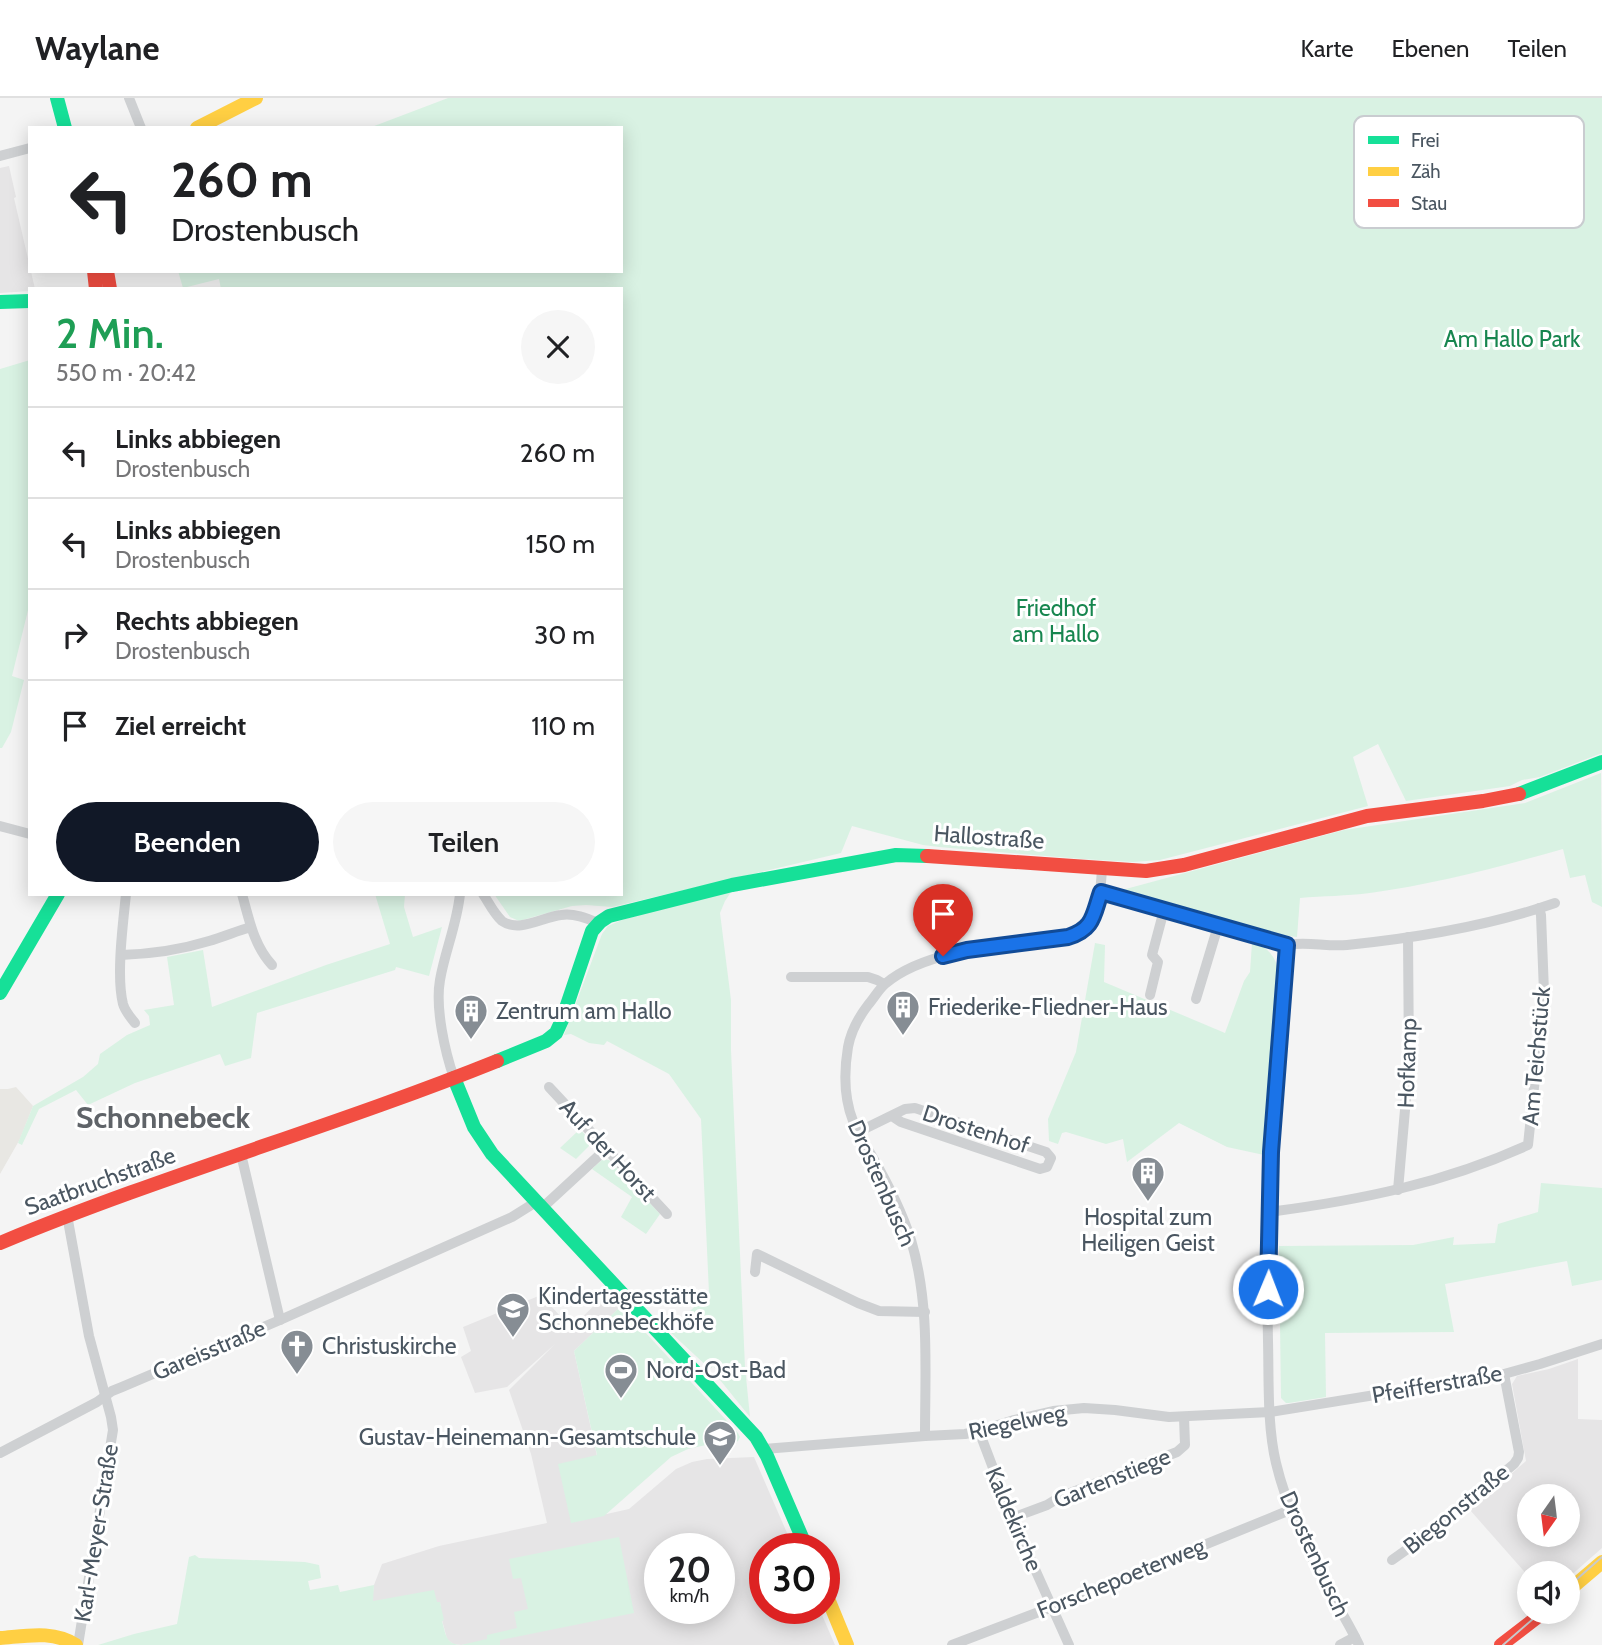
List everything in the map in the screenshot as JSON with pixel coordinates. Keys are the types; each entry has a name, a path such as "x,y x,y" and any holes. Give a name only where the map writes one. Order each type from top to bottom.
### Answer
{"main road":[{"path":"57,98 64,126"},
{"path":"201,126 254,98"},
{"path":"0,302 28,301"},
{"name":"Hallostraße","path":"598,923 607,916 701,892 896,855 929,855 1146,871 1184,865 1367,816 1483,801 1522,793 1602,762"},
{"path":"0,993 57,896"},
{"path":"598,923 592,931 556,1032 546,1041 454,1078 482,1142 748,1428 764,1449 800,1533"},
{"name":"Saatbruchstraße","path":"0,1243 67,1215 454,1078"},
{"path":"1580,1581 1602,1562"},
{"path":"838,1624 847,1645"},
{"path":"1501,1645 1528,1624"},
{"path":"1515,1645 1533,1624"},
{"path":"0,1639 55,1636 68,1639 77,1645"}],"street":[{"path":"129,98 140,126"},
{"path":"0,156 28,149"},
{"path":"0,827 28,834"},
{"name":"Drostenbusch","path":"925,1436 925,1312 919,1271 910,1237 894,1198 850,1113 846,1059 851,1035 861,1015 884,984 919,964 967,950 1082,933 1092,920 1101,892 1102,869"},
{"path":"1101,892 1287,945 1301,942 1339,946 1408,937 1476,924 1555,903"},
{"path":"126,896 121,955 122,999 135,1023"},
{"path":"243,896 261,954 272,965"},
{"path":"454,1078 446,1053 439,999 440,981 454,930 460,896"},
{"path":"484,896 500,919 514,925 560,915 579,916 598,923"},
{"name":"Am Teichstück","path":"1269,1212 1336,1203 1398,1190 1443,1178 1528,1145 1544,992 1539,908"},
{"path":"1150,995 1158,962 1152,955 1164,910"},
{"path":"1196,999 1218,926"},
{"path":"121,955 149,954 180,948 251,927"},
{"name":"Hofkamp","path":"1398,1190 1409,1064 1408,937"},
{"name":"Drostenbusch","path":"1287,945 1271,1152 1268,1311 1270,1412 1275,1461 1290,1510 1357,1641"},
{"path":"791,977 868,976 884,984"},
{"name":"Auf der Horst","path":"549,1087 667,1214"},
{"name":"Drostenhof","path":"858,1132 905,1109 915,1108 1046,1152 1051,1158 1047,1167 1040,1169 908,1125 892,1116"},
{"name":"Gareisstraße","path":"0,1454 122,1387 539,1205 606,1149"},
{"path":"241,1154 280,1320"},
{"name":"Karl-Meyer-Straße","path":"67,1215 89,1336 113,1430 77,1645"},
{"path":"755,1272 757,1254 879,1311 925,1312"},
{"name":"Pfeifferstraße","path":"1270,1412 1504,1374 1602,1344"},
{"name":"Biegonstraße","path":"1392,1560 1440,1526 1518,1458 1504,1374"},
{"name":"Riegelweg","path":"764,1449 965,1434 1053,1411 1115,1410 1169,1418 1270,1412"},
{"name":"Gartenstiege","path":"1012,1518 1177,1452 1185,1446 1184,1417"},
{"name":"Kaldekirche","path":"979,1431 1012,1518 1069,1645"},
{"name":"Forschepoeterweg","path":"952,1645 1290,1510"},
{"path":"1340,1645 1357,1641"}],"shaded area":[{"path":"9,166 28,259 28,273 31,273 35,287 28,287 28,291 0,293 0,168"},
{"path":"16,1087 33,1106 20,1139 0,1174 0,1089"},
{"name":"Gustav-Heinemann-Gesamtschule","path":"608,1292 621,1306 574,1351 597,1456 571,1522 629,1509 676,1469 692,1462 754,1457 787,1533 749,1533 749,1624 826,1624 835,1645 500,1645 499,1641 461,1645 453,1644 447,1639 440,1602 372,1601 374,1585 382,1564 439,1546 547,1523 531,1454 509,1390 555,1344 507,1387 475,1393 461,1357 471,1351 463,1327 541,1295 571,1328"},
{"path":"1578,1359 1578,1419 1602,1420 1602,1548 1580,1567 1580,1561 1517,1561 1517,1563 1470,1510 1526,1461 1512,1384 1517,1376"}],"green space":[{"path":"448,98 1602,98 1602,753 1510,786 1406,801 1378,744 1353,757 1368,806 1160,860 1133,862 1082,859 939,847 852,826 841,853 612,907 572,906 519,921 510,917 495,896 623,896 623,287 221,287 219,279 183,287 179,273 623,273 623,126 374,126"},
{"path":"28,361 28,610 12,676 24,680 11,732 2,748 0,748 0,369"},
{"path":"1601,773 1602,907 1592,902 1585,875 1570,878 1563,849 1419,885 1361,894 1300,898 1297,937 1280,935 1122,890 1344,830 1525,803"},
{"path":"731,892 720,913 731,1000 745,1367 750,1417 716,1375 719,1372 713,1366 710,1369 669,1331 709,1293 701,1119 669,1074 607,1041 604,1045 589,1043 571,1034 564,1035 602,934 608,926 673,905"},
{"path":"376,896 405,896 404,907 413,937 442,927 429,976 396,967 395,970 257,1013 251,1058 225,1066 220,1054 135,1083 88,1105 76,1090 39,1109 22,1145 18,1143 33,1106 83,1077 98,1064 100,1054 127,1035 150,1025 149,1016 144,1010 174,1005 167,957 203,950 212,1007 390,944"},
{"path":"1095,943 1105,945 1104,982 1225,1033 1244,981 1250,972 1252,943 1270,953 1279,973 1264,1155 1227,1147 1179,1123 1127,1162 1123,1139 1106,1144 1066,1132 1062,1133 1058,1144 1049,1141 1048,1119 1076,1052"},
{"path":"580,1129 592,1143 576,1159 560,1148"},
{"path":"603,1159 609,1160 660,1214 646,1234 621,1217 632,1197 592,1169"},
{"path":"1541,1183 1602,1188 1602,1280 1572,1286 1567,1261 1445,1284 1454,1332 1325,1333 1326,1397 1289,1403 1281,1398 1279,1246 1413,1245 1454,1237 1453,1245 1495,1243 1498,1224 1538,1212"},
{"path":"621,1306 740,1437 734,1443 688,1449 671,1457 604,1516 571,1523 558,1464 597,1455 574,1351"},
{"path":"619,1537 634,1613 500,1640 500,1645 461,1645 517,1628 514,1612 528,1609 521,1578 513,1579 509,1559"},
{"path":"195,1555 199,1558 305,1562 319,1565 321,1578 308,1581 310,1590 338,1585 340,1592 374,1585 373,1601 434,1590 437,1602 440,1602 447,1638 452,1643 461,1645 98,1645 177,1624 189,1557"}],"tram line":[{"path":"1580,1576 1602,1557"},
{"path":"1503,1645 1527,1624"}],"traffic: fast":[{"path":"57,98 64,126"},
{"path":"0,302 28,301"},
{"path":"1519,794 1602,762"},
{"path":"497,1061 546,1041 556,1033 592,931 609,916 732,885 896,855 927,856"},
{"path":"0,993 57,896"},
{"path":"454,1078 474,1127 492,1154 756,1437 800,1533"}],"traffic: slow":[{"path":"201,126 256,98"},
{"path":"1580,1581 1602,1562"},
{"path":"838,1624 847,1645"},
{"path":"0,1638 49,1636 76,1645"}],"traffic: jam":[{"path":"94,273 96,287"},
{"path":"107,273 110,287"},
{"path":"927,856 1146,871 1184,865 1367,816 1519,794"},
{"path":"0,1243 123,1195 373,1108 497,1061"},
{"path":"1501,1645 1528,1624"}],"place":[{"name":"Friederike-Fliedner-Haus","path":"903,1037"},
{"name":"Zentrum am Hallo","path":"471,1041"},
{"name":"Hospital zum Heiligen Geist","path":"1148,1203"},
{"name":"Kindertagesstätte Schonnebeckhöfe","path":"513,1339"},
{"name":"Christuskirche","path":"297,1376"},
{"name":"Nord-Ost-Bad","path":"621,1400"},
{"name":"Gustav-Heinemann-Gesamtschule","path":"720,1467"}],"district":[{"name":"Schonnebeck","path":"163,1117"}],"route":[{"path":"943,956 1082,933 1092,920 1101,892 1287,945 1271,1152 1268,1289"}],"park label":[{"name":"Am Hallo Park","path":"1512,339"},
{"name":"Friedhof am Hallo","path":"1056,621"}]}
